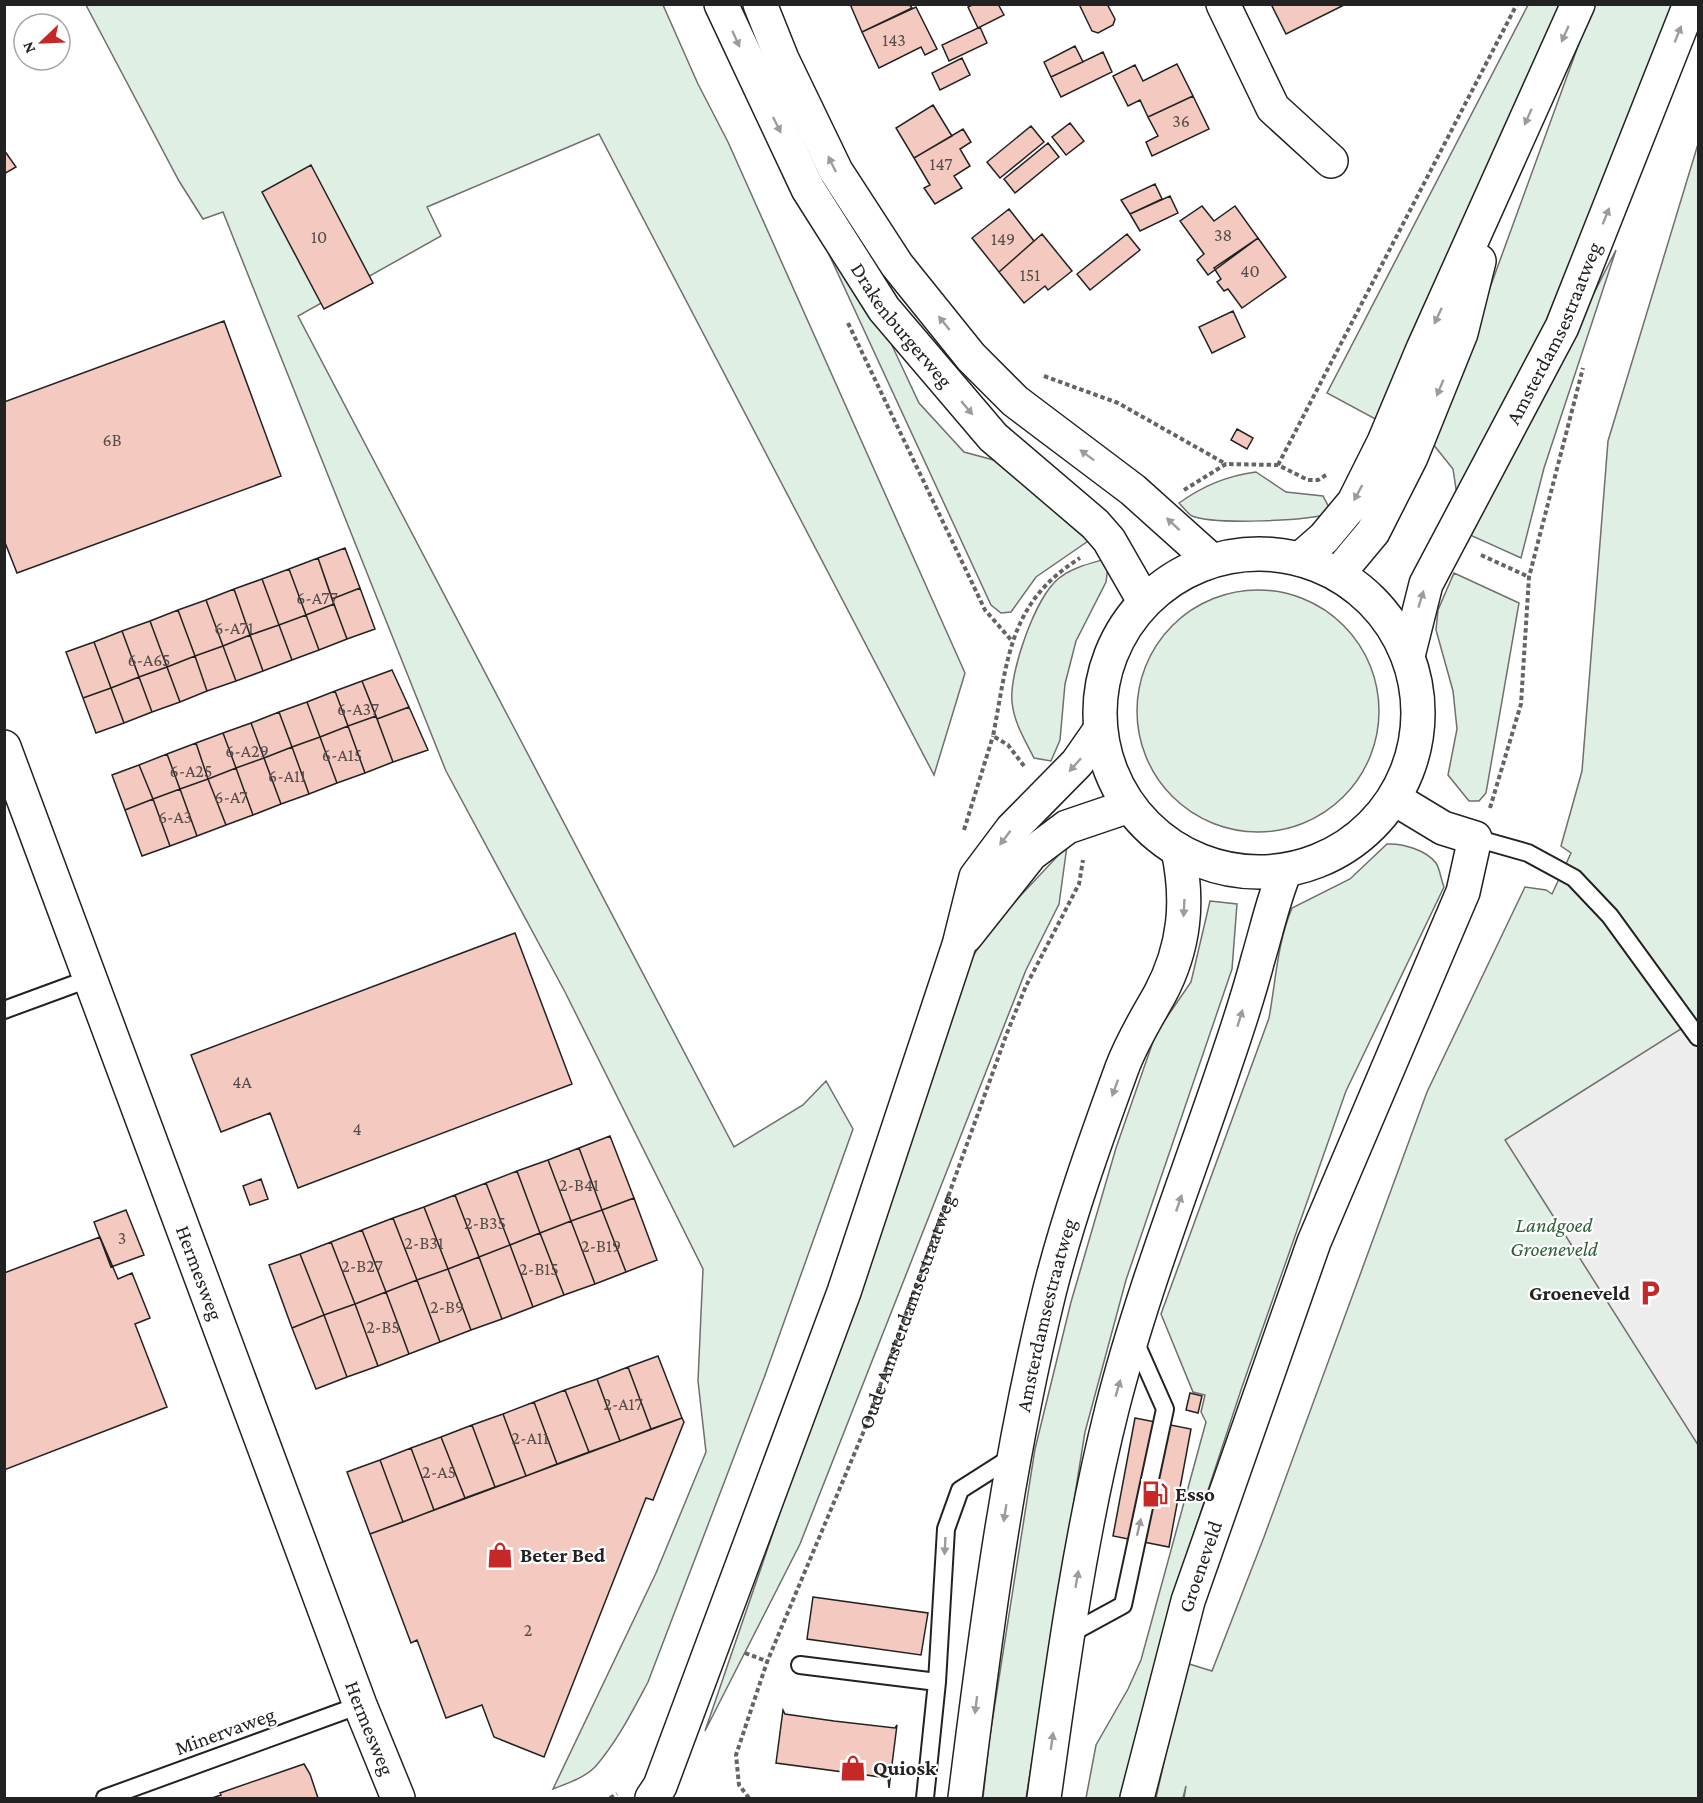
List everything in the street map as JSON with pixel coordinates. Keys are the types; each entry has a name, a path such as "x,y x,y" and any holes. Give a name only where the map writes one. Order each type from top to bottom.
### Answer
{"main road":[{"name":"Drakenburgerweg","path":"721,4 808,189 884,309 993,437 1095,524 1109,540 1144,601"},
{"name":"Drakenburgerweg","path":"760,4 782,59 836,171 897,265 971,357 1015,401 1156,508 1211,560"},
{"path":"1223,4 1273,108 1331,161"},
{"path":"1300,559 1324,538 1359,492 1384,442 1427,340 1578,4"},
{"name":"Amsterdamsestraatweg","path":"1407,656 1426,584 1562,327 1690,4"},
{"path":"1338,574 1373,532 1411,457 1451,362 1461,333 1498,186"},
{"path":"1245,553 1281,554 1338,574 1374,602 1390,623 1407,656 1416,685 1419,717 1412,760 1395,799 1364,834 1324,859 1285,871 1236,871 1208,865 1158,837 1129,806 1106,761 1100,730 1100,709 1105,670 1120,633 1144,601 1175,577 1211,560 1245,553"},
{"path":"651,1798 660,1786 716,1642 844,1292 959,945 976,877 1012,829 1077,764 1100,730"},
{"name":"Hermesweg","path":"4,747 360,1705 398,1798"},
{"path":"1395,799 1443,828 1475,838"},
{"path":"959,945 1031,854 1067,827 1129,806"},
{"name":"Groeneveld","path":"1137,1798 1188,1601 1303,1276 1463,892 1475,838"},
{"name":"Amsterdamsestraatweg","path":"965,1798 988,1614 1015,1455 1050,1291 1079,1191 1132,1041 1161,991 1179,944 1184,915 1185,884 1178,850"},
{"path":"1044,1798 1066,1636 1100,1460 1133,1338 1232,1044 1274,899 1285,871"}],"lane":[{"path":"1475,838 1528,853 1574,878 1610,916 1698,1037"},
{"path":"4,1010 91,978"},
{"path":"1066,1636 1123,1605 1165,1409 1133,1338"},
{"path":"925,1798 937,1682 946,1529 960,1490 1015,1455"},
{"path":"800,1665 937,1682"},
{"name":"Minervaweg","path":"105,1798 360,1705"}],"path":[{"path":"1035,373 1118,403 1226,464 1278,465 1517,4"},
{"path":"847,321 985,610 1012,641"},
{"name":"Amsterdamsestraatweg","path":"1475,838 1486,819 1521,704 1529,577 1586,360"},
{"path":"1156,508 1226,464"},
{"path":"1045,795 1008,745 993,736 1012,641 1032,598 1058,572 1109,540"},
{"name":"Oude Amsterdamsestraatweg","path":"749,1798 739,1785 736,1755 767,1662 863,1433 1026,986 1079,884 1083,868 1082,854 1077,841 1067,827"}],"green space":[{"path":"86,5 663,5 698,84 728,142 965,673 934,775 599,134 427,207 441,236 298,316 734,1147 803,1105 826,1081 853,1129 764,1378 648,1682 617,1737 595,1767 581,1777 553,1789 656,1573 706,1452 698,1381 703,1269 565,992 446,771 223,212 203,219 179,181"},
{"path":"1528,5 1567,5 1379,421 1327,393"},
{"path":"1593,5 1681,5 1554,310 1458,502 1453,469 1433,444"},
{"name":"Landgoed Groeneveld","path":"1698,144 1698,1798 1184,1798 1186,1786 1183,1798 1156,1798 1186,1663 1212,1671 1264,1537 1427,1092 1525,887 1546,890 1552,894 1571,853 1561,846 1582,771 1608,441"},
{"path":"829,244 889,339 919,403 964,452 1001,462 1094,537 1036,577 1011,612 1001,613 991,605 827,250"},
{"path":"1616,250 1544,468 1521,558 1470,535"},
{"path":"1256,472 1286,492 1323,496 1332,513 1283,520 1204,519 1192,516 1179,503 1215,483"},
{"path":"1109,558 1106,582 1076,641 1065,684 1060,740 1051,761 1034,758 1017,724 1012,702 1015,673 1025,637 1041,602 1058,579 1076,568"},
{"path":"1454,573 1519,603 1486,793 1479,801 1469,801 1448,775 1457,729 1453,691 1436,630 1438,610"},
{"path":"1258,590 1282,592 1304,599 1325,610 1344,625 1359,644 1370,665 1377,687 1379,711 1377,735 1370,757 1359,778 1344,797 1325,812 1304,823 1282,830 1258,832 1234,830 1212,823 1191,812 1172,797 1157,778 1146,757 1139,735 1137,711 1139,687 1146,665 1157,644 1172,625 1191,610 1212,599 1234,592"},
{"path":"1387,844 1413,848 1432,858 1437,865 1444,887 1346,1091 1242,1387 1184,1563 1123,1798 1086,1798 1096,1745 1128,1689 1141,1660 1206,1422 1201,1412 1205,1395 1193,1392 1161,1314 1269,1018 1280,949 1292,908 1350,879"},
{"path":"1067,846 1059,904 1026,970 800,1544 705,1731 969,962 994,924"},
{"path":"1210,901 1237,904 1232,969 1126,1280 1085,1432 1026,1798 983,1798 989,1742 1035,1449 1071,1302 1116,1148 1156,1033 1191,982"}],"shaded area":[{"name":"Groeneveld","path":"1698,1018 1698,1445 1505,1140"}],"building":[{"path":"850,4 909,4 912,8 862,32"},
{"path":"974,4 998,4 1004,15 978,28 968,7"},
{"path":"1079,4 1107,4 1115,19 1113,25 1098,33 1092,31"},
{"path":"1271,4 1346,4 1286,34"},
{"path":"916,7 937,49 925,55 921,47 879,68 862,32"},
{"path":"980,27 987,43 949,61 942,45"},
{"path":"1075,46 1083,62 1051,77 1044,62"},
{"path":"1103,52 1112,72 1061,97 1051,77"},
{"path":"962,58 970,75 940,90 932,73"},
{"path":"1177,64 1193,96 1148,117 1140,100 1128,106 1113,76 1135,65 1143,81"},
{"path":"1193,96 1209,129 1152,156 1146,142 1158,136 1148,117"},
{"path":"933,105 952,136 914,158 896,128"},
{"path":"1070,123 1084,141 1066,155 1052,137"},
{"path":"1031,126 1044,142 1000,178 987,162"},
{"path":"963,129 971,142 960,149 970,166 954,176 962,188 935,204 924,188 930,185 914,158"},
{"path":"1048,143 1059,157 1015,193 1004,179"},
{"path":"4,150 16,167 4,174"},
{"path":"311,165 373,283 324,309 262,192"},
{"path":"1155,184 1162,199 1130,214 1121,200"},
{"path":"1170,196 1178,213 1140,231 1130,214"},
{"path":"1202,206 1214,221 1235,206 1258,238 1208,275 1197,260 1204,254 1180,221"},
{"path":"1009,209 1034,241 999,272 972,238"},
{"path":"1042,234 1072,271 1048,290 1045,286 1024,303 999,272"},
{"path":"1127,234 1140,250 1090,290 1077,274"},
{"path":"1258,238 1286,277 1242,308 1228,289 1224,291 1217,282 1221,279 1214,268"},
{"path":"1233,311 1245,337 1212,353 1199,327"},
{"path":"224,321 281,476 17,573 4,540 4,402"},
{"path":"1237,429 1253,438 1247,449 1231,440"},
{"path":"345,548 360,588 332,599 318,558"},
{"path":"318,558 334,604 306,615 289,569"},
{"path":"289,569 306,615 279,625 262,579"},
{"path":"262,579 279,625 250,635 234,589"},
{"path":"360,588 375,629 347,639 332,599"},
{"path":"234,589 250,635 223,646 206,600"},
{"path":"206,600 223,646 195,656 178,610"},
{"path":"334,604 347,639 319,650 306,615"},
{"path":"178,610 195,656 167,667 150,621"},
{"path":"306,615 319,650 292,660 279,625"},
{"path":"150,621 167,667 139,677 122,631"},
{"path":"279,625 292,660 263,671 250,635"},
{"path":"122,631 139,677 111,688 94,642"},
{"path":"250,635 263,671 236,681 223,646"},
{"path":"94,642 111,688 83,698 66,652"},
{"path":"223,646 236,681 207,691 195,656"},
{"path":"195,656 207,691 180,702 167,667"},
{"path":"167,667 180,702 152,712 139,677"},
{"path":"392,670 409,707 377,719 362,681"},
{"path":"139,677 152,712 124,723 111,688"},
{"path":"362,681 376,716 348,726 335,691"},
{"path":"111,688 124,723 96,733 83,698"},
{"path":"335,691 348,726 320,737 307,702"},
{"path":"307,702 320,737 292,747 279,712"},
{"path":"409,707 428,750 393,762 377,719"},
{"path":"279,712 292,747 264,758 251,723"},
{"path":"376,716 393,762 365,773 348,726"},
{"path":"251,723 264,758 236,768 223,733"},
{"path":"348,726 365,773 337,783 320,737"},
{"path":"223,733 236,768 208,779 196,743"},
{"path":"320,737 337,783 309,794 292,747"},
{"path":"196,743 208,779 180,789 167,754"},
{"path":"292,747 309,794 281,804 264,758"},
{"path":"167,754 180,789 153,799 139,765"},
{"path":"264,758 281,804 253,815 236,768"},
{"path":"139,765 153,799 125,810 112,775"},
{"path":"236,768 253,815 226,825 208,779"},
{"path":"208,779 226,825 197,836 180,789"},
{"path":"180,789 197,836 170,846 153,799"},
{"path":"153,799 170,846 142,856 125,810"},
{"path":"515,933 572,1084 298,1188 270,1113 221,1132 191,1055"},
{"path":"610,1136 634,1198 602,1210 579,1148"},
{"path":"579,1148 602,1210 571,1221 548,1160"},
{"path":"548,1160 571,1221 540,1233 517,1171"},
{"path":"517,1171 540,1233 510,1245 486,1183"},
{"path":"261,1179 268,1199 250,1205 243,1186"},
{"path":"486,1183 510,1245 479,1257 455,1195"},
{"path":"455,1195 479,1257 448,1269 424,1207"},
{"path":"634,1198 657,1260 626,1272 602,1210"},
{"path":"424,1207 448,1269 417,1280 393,1218"},
{"path":"126,1210 144,1255 111,1267 94,1222"},
{"path":"602,1210 626,1272 595,1284 571,1221"},
{"path":"393,1218 417,1280 386,1292 362,1230"},
{"path":"571,1221 595,1284 564,1295 540,1233"},
{"path":"362,1230 386,1292 355,1304 331,1242"},
{"path":"540,1233 564,1295 533,1307 510,1245"},
{"path":"100,1237 118,1279 132,1273 150,1318 135,1324 167,1407 4,1470 4,1273"},
{"path":"331,1242 355,1304 324,1315 300,1254"},
{"path":"510,1245 533,1307 502,1319 479,1257"},
{"path":"300,1254 324,1315 292,1328 269,1265"},
{"path":"479,1257 502,1319 471,1330 448,1269"},
{"path":"448,1269 471,1330 440,1342 417,1280"},
{"path":"417,1280 440,1342 409,1354 386,1292"},
{"path":"386,1292 409,1354 378,1366 355,1304"},
{"path":"355,1304 378,1366 347,1377 324,1315"},
{"path":"324,1315 347,1377 316,1389 292,1328"},
{"path":"658,1356 682,1418 651,1429 628,1367"},
{"path":"628,1367 651,1429 620,1441 597,1379"},
{"path":"597,1379 620,1441 589,1452 565,1390"},
{"path":"565,1390 589,1452 557,1464 534,1402"},
{"path":"1190,1393 1202,1396 1198,1413 1186,1410"},
{"path":"534,1402 557,1464 526,1476 503,1414"},
{"path":"503,1414 526,1476 495,1487 472,1425"},
{"path":"682,1418 684,1422 653,1500 646,1498 544,1757 494,1737 482,1705 446,1718 417,1640 411,1643 370,1534"},
{"path":"1135,1418 1191,1429 1169,1547 1113,1536"},
{"path":"472,1425 495,1487 465,1498 441,1437"},
{"path":"441,1437 465,1498 434,1510 411,1448"},
{"path":"411,1448 434,1510 403,1522 380,1460"},
{"path":"380,1460 403,1522 370,1534 347,1472"},
{"path":"813,1597 928,1613 921,1655 807,1639"},
{"path":"783,1710 785,1714 834,1721 895,1728 897,1725 889,1788 888,1778 776,1763"},
{"path":"304,1764 318,1798 212,1798 221,1795 220,1793"}],"place":[{"name":"Groeneveld","path":"1650,1293"},
{"name":"Esso","path":"1155,1494"},
{"name":"Beter Bed","path":"500,1555"},
{"name":"Quiosk","path":"853,1768"}]}
